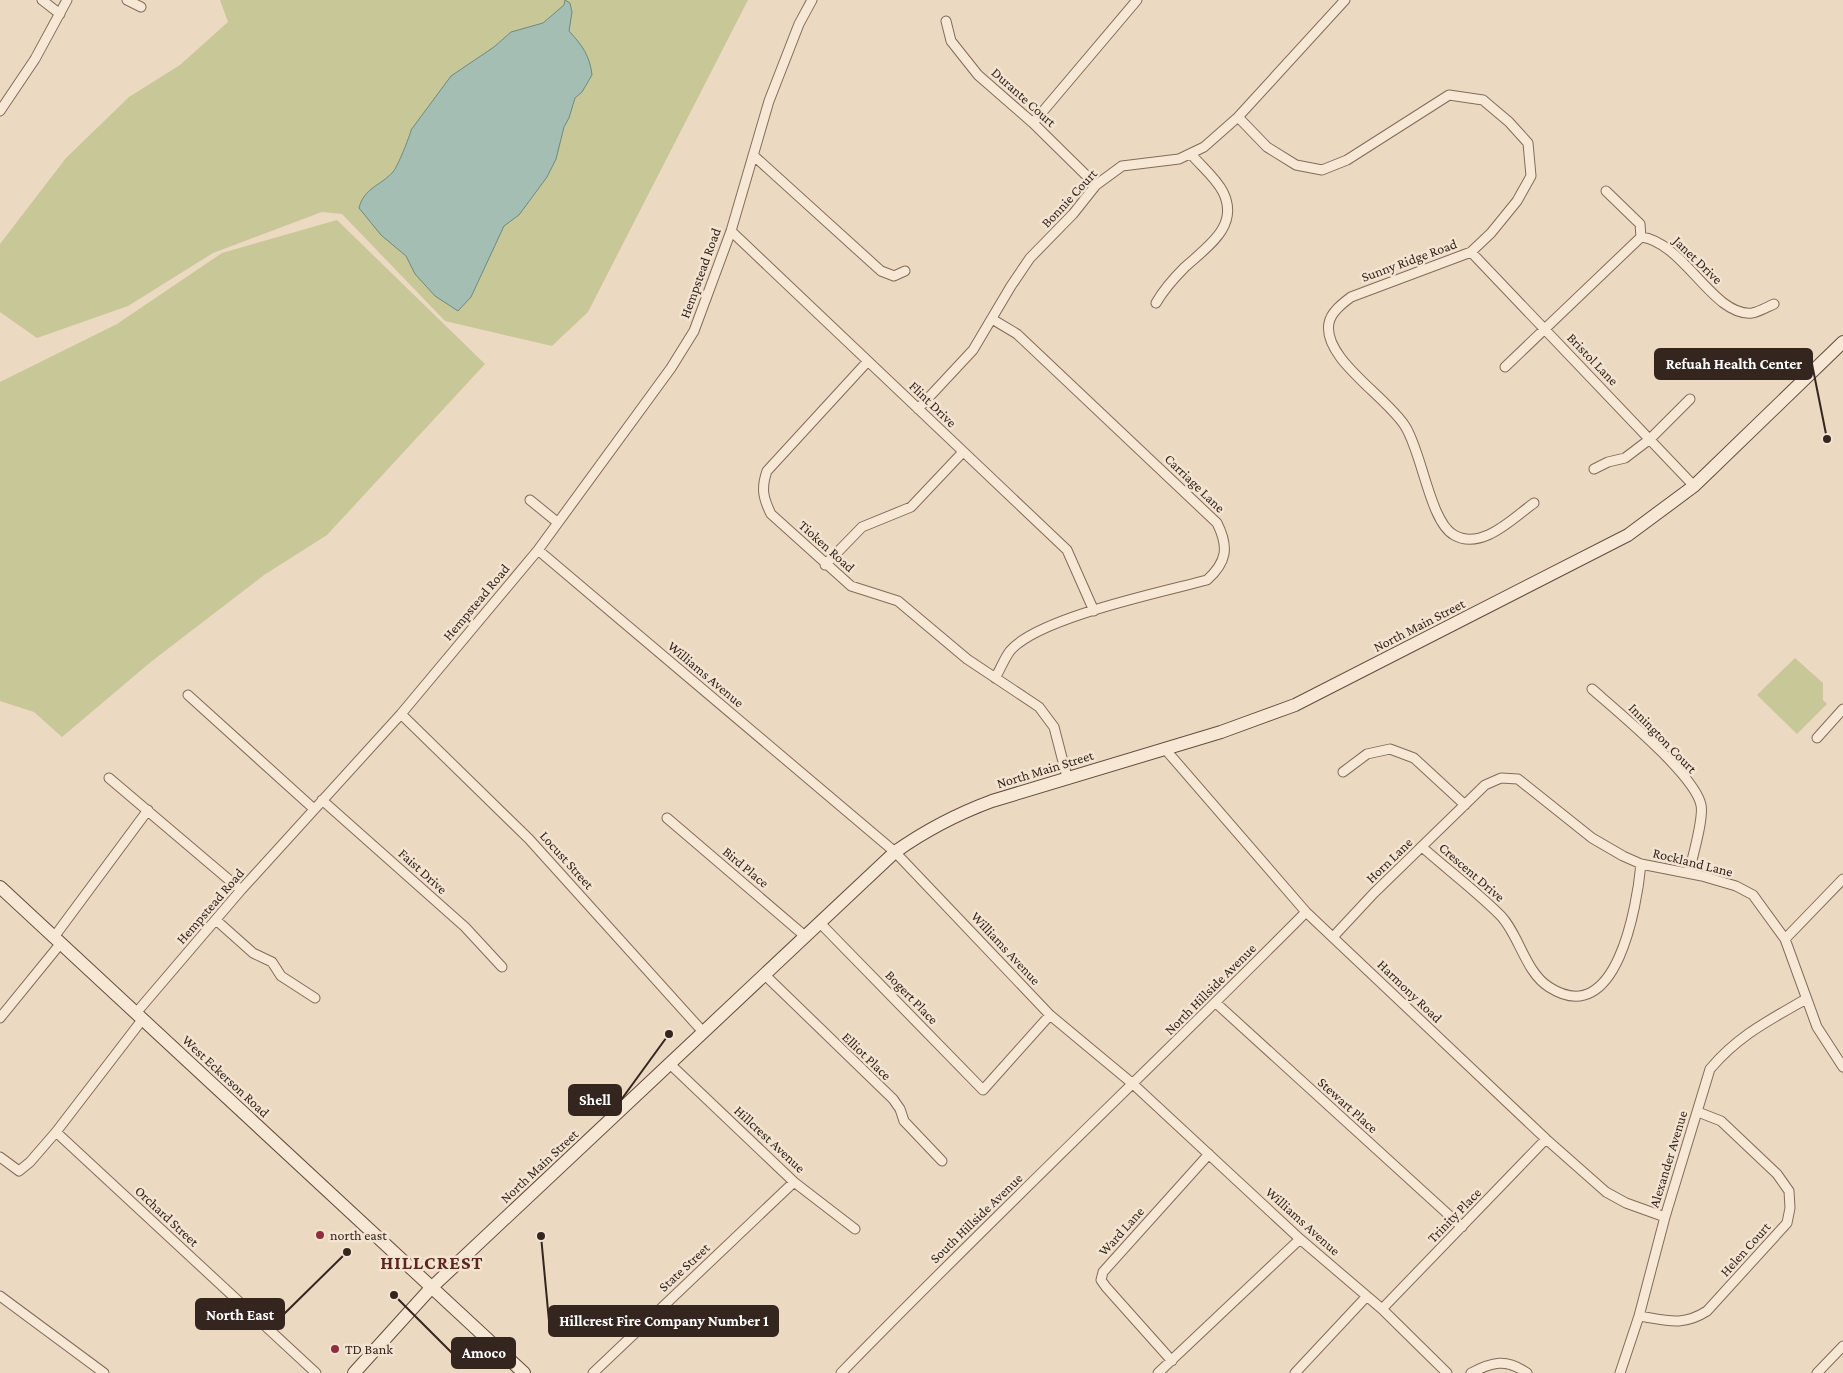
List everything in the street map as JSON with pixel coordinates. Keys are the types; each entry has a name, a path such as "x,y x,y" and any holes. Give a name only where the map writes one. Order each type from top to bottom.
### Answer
{"main road":[{"name":"North Main Street","path":"354,1373 431,1288 766,976 895,852 924,833 964,812 1264,717 1325,690 1628,535 1694,486 1843,342"},
{"name":"West Eckerson Road","path":"0,887 524,1373"}],"street":[{"path":"42,0 60,14"},
{"path":"0,111 35,59 67,0"},
{"path":"127,0 142,8"},
{"name":"Hempstead Road","path":"56,1132 139,1016 216,920 401,714 538,550 671,368 694,331 731,231 769,101 799,24 812,0"},
{"path":"1033,123 1138,0"},
{"name":"Bonnie Court","path":"918,409 973,350 1030,258 1073,214 1096,185 1122,166 1179,160 1204,147 1238,117 1345,0"},
{"name":"Durante Court","path":"946,21 951,41 978,75 1033,123 1096,185"},
{"name":"Sunny Ridge Road","path":"1238,117 1267,147 1296,165 1322,170 1347,160 1449,95 1483,100 1509,122 1528,143 1531,176 1517,201 1491,233 1471,252 1351,297 1339,307 1329,321 1329,340 1336,354 1390,406 1406,426 1420,456 1437,514 1443,525 1454,535 1471,540 1488,535 1534,503"},
{"path":"753,154 881,271 894,276 905,271"},
{"path":"1156,303 1166,287 1220,234 1228,220 1228,205 1223,191 1191,154"},
{"path":"1505,367 1641,237 1640,224 1606,191"},
{"name":"Flint Drive","path":"731,231 1067,550 1094,611"},
{"name":"Janet Drive","path":"1641,237 1654,238 1670,250 1724,304 1738,312 1754,313 1774,304"},
{"name":"Bristol Lane","path":"1471,252 1694,486"},
{"name":"Carriage Lane","path":"992,319 1017,334 1218,523 1225,540 1223,560 1217,571 1207,580 1094,611 1034,633 1010,651 995,678"},
{"name":"Tioken Road","path":"868,361 768,472 762,484 764,499 770,514 825,565 851,586 898,601 967,660 1039,707 1054,727 1067,778"},
{"path":"1594,469 1608,462 1626,458 1650,440 1690,399"},
{"path":"825,565 862,527 911,507 963,452"},
{"path":"530,500 557,522"},
{"name":"Williams Avenue","path":"538,550 895,852 1050,1015 1133,1084 1300,1239 1382,1309 1447,1373"},
{"name":"Innington Court","path":"1592,689 1636,727 1693,789 1702,806 1699,829 1688,873"},
{"path":"188,695 314,809"},
{"path":"1816,738 1843,709"},
{"name":"Locust Street","path":"401,714 529,840 704,1033"},
{"name":"Harmony Road","path":"1165,749 1306,912 1546,1139 1606,1192 1626,1203 1665,1217"},
{"path":"1343,772 1367,754 1390,749 1414,758 1466,805"},
{"path":"109,778 241,890"},
{"name":"Rockland Lane","path":"1466,805 1485,785 1500,778 1518,779 1592,838 1641,864 1688,873 1736,886 1753,895 1785,939 1817,1027 1843,1068"},
{"name":"Faist Drive","path":"322,800 464,927 502,967"},
{"name":"Horn Lane","path":"1333,937 1374,893 1466,805"},
{"path":"0,1018 58,940 148,810"},
{"name":"Bird Place","path":"667,818 806,937"},
{"name":"Crescent Drive","path":"1422,847 1502,916 1521,951 1548,987 1564,994 1583,996 1604,984 1616,964 1630,932 1638,896 1641,864"},
{"path":"1785,939 1843,879"},
{"name":"North Hillside Avenue","path":"1133,1084 1306,912"},
{"path":"216,920 253,953 272,962 282,976 315,998"},
{"name":"Bogert Place","path":"821,924 983,1090 1050,1015"},
{"name":"Elliot Place","path":"766,976 892,1099 900,1109 904,1121 942,1161"},
{"name":"Alexander Avenue","path":"1620,1373 1639,1316 1665,1217 1710,1069 1726,1049 1744,1035 1806,999"},
{"name":"Stewart Place","path":"1216,1003 1462,1226"},
{"name":"Hillcrest Avenue","path":"671,1065 794,1182 855,1229"},
{"name":"South Hillside Avenue","path":"841,1373 918,1294 1133,1084"},
{"name":"Helen Court","path":"1639,1316 1681,1322 1694,1320 1707,1311 1787,1224 1790,1208 1789,1191 1777,1174 1721,1121 1698,1112"},
{"path":"0,1157 19,1171 30,1162 56,1132"},
{"name":"Orchard Street","path":"56,1132 316,1373"},
{"name":"Trinity Place","path":"1382,1309 1546,1139"},
{"name":"Ward Lane","path":"1172,1361 1106,1288 1102,1280 1103,1272 1209,1154"},
{"name":"State Street","path":"593,1373 794,1182"},
{"path":"1158,1373 1300,1239"},
{"path":"0,1296 104,1373"},
{"path":"1295,1373 1367,1296"},
{"path":"1817,1373 1843,1346"},
{"path":"1471,1373 1489,1363 1509,1363 1527,1372"}],"shaded area":[{"path":"220,0 748,0 588,312 552,346 445,321 342,214 322,212 213,253 128,306 37,338 0,312 0,244 66,158 129,97 180,65 228,22"},
{"path":"565,0 570,3 572,12 569,31 585,51 592,75 582,92 575,98 564,127 556,159 547,177 519,215 504,226 471,297 458,311 435,296 415,274 406,256 381,235 359,208 361,201 393,172 411,130 451,76 494,47 511,32 543,23 564,5"},
{"path":"337,220 485,364 327,535 264,575 152,661 62,737 34,712 0,701 0,382 117,324 222,253"},
{"path":"1795,658 1823,683 1823,700 1827,704 1797,734 1757,695"}],"place":[{"name":"Refuah Health Center","path":"1827,439"},
{"name":"Shell","path":"669,1034"},
{"name":"north east","path":"320,1235"},
{"name":"Hillcrest Fire Company Number 1","path":"541,1236"},
{"name":"North East","path":"347,1252"},
{"name":"Amoco","path":"394,1295"},
{"name":"TD Bank","path":"335,1349"}],"district":[{"name":"HILLCREST","path":"432,1262"}]}
